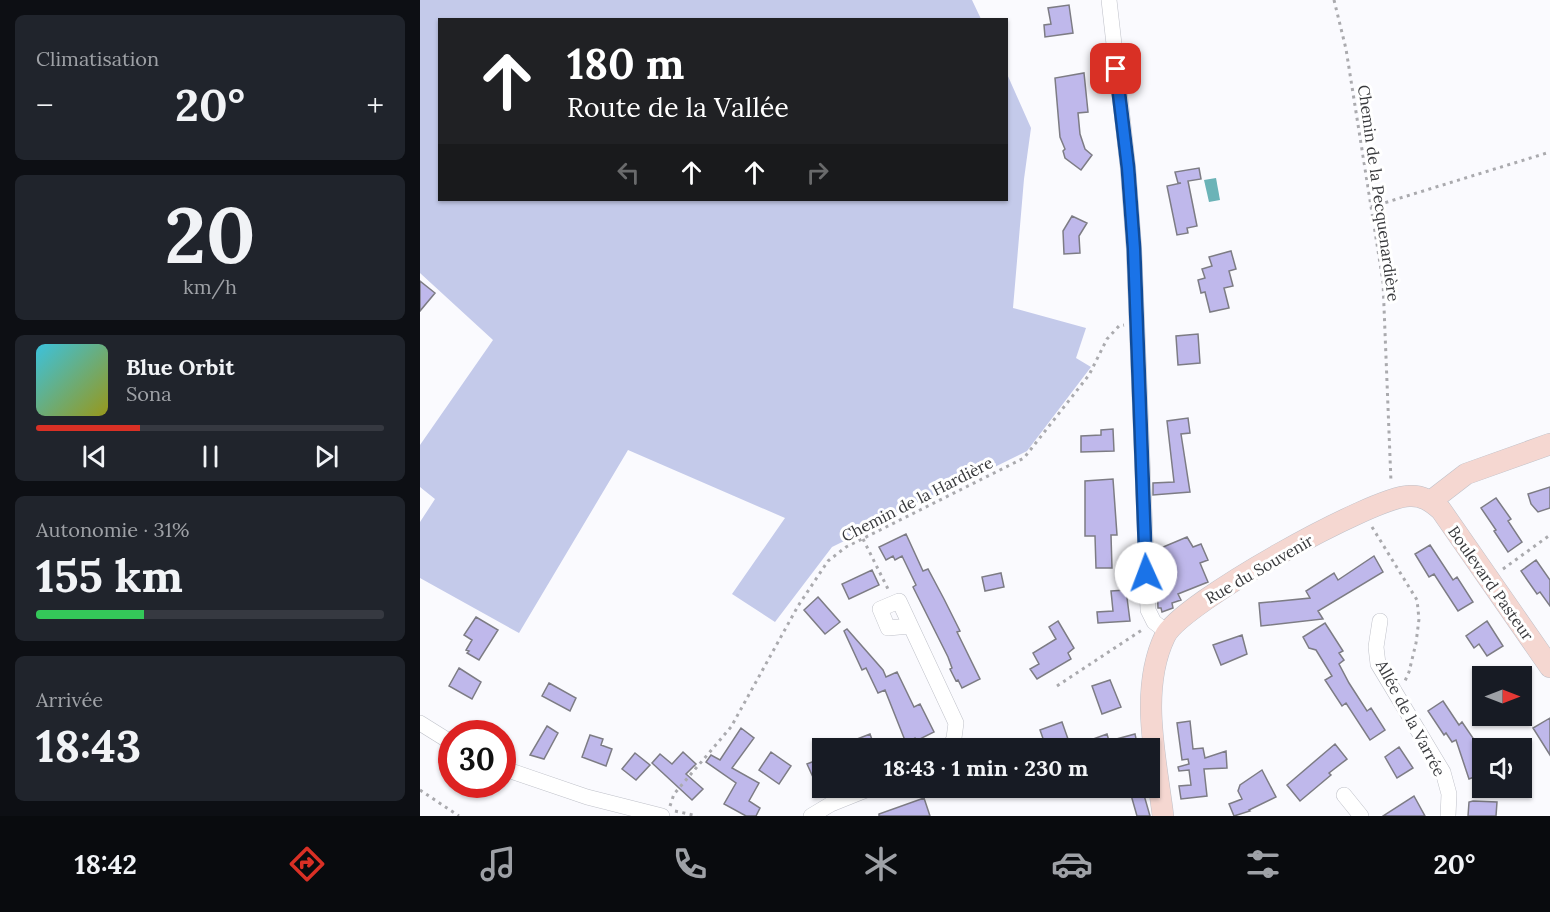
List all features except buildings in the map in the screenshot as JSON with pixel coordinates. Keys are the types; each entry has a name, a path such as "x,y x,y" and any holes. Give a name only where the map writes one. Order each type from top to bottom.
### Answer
{"street":[{"path":"1109,0 1128,168 1137,322 1146,593 1148,610 1160,627"},
{"path":"1431,501 1466,474 1550,444"},
{"name":"Rue du Souvenir","path":"1163,816 1152,723 1154,666 1160,627 1189,611 1226,584 1331,527 1392,499 1419,496 1431,501"},
{"name":"Boulevard Pasteur","path":"1431,501 1441,510 1550,667"},
{"path":"910,626 888,628 880,609 899,601 956,723 954,738"},
{"name":"Allée de la Varrée","path":"1380,621 1376,647 1378,664 1443,772 1449,794 1448,816"},
{"path":"420,723 438,734"},
{"path":"516,773 587,797 666,813"},
{"path":"1344,795 1361,816"},
{"path":"811,816 846,798"}],"path":[{"name":"Chemin de la Pecquenardière","path":"1334,0 1346,49 1383,282 1392,499"},
{"path":"1371,207 1550,152"},
{"name":"Chemin de la Hardière","path":"666,813 674,795 731,727 798,606 828,561 846,547 1024,458 1089,375 1107,339 1119,326 1137,322"},
{"path":"1372,528 1417,600 1419,619 1413,660 1405,682 1396,693"},
{"path":"1489,579 1550,535"},
{"path":"863,539 894,603"},
{"path":"1056,686 1160,627"},
{"path":"420,790 459,816"},
{"path":"666,813 697,816"}],"shaded area":[{"path":"420,0 972,0 981,18 438,18 438,201 1008,201 1008,76 1031,128 1024,179 1013,308 1086,328 1076,358 1091,367 1027,451 832,547 775,622 732,594 785,518 628,450 519,633 420,578 420,522 435,499 420,487 420,445 493,340 420,273"},
{"path":"1216,178 1220,200 1209,202 1204,180"}],"route":[{"path":"1116,69 1128,168 1134,249 1146,573"}]}
